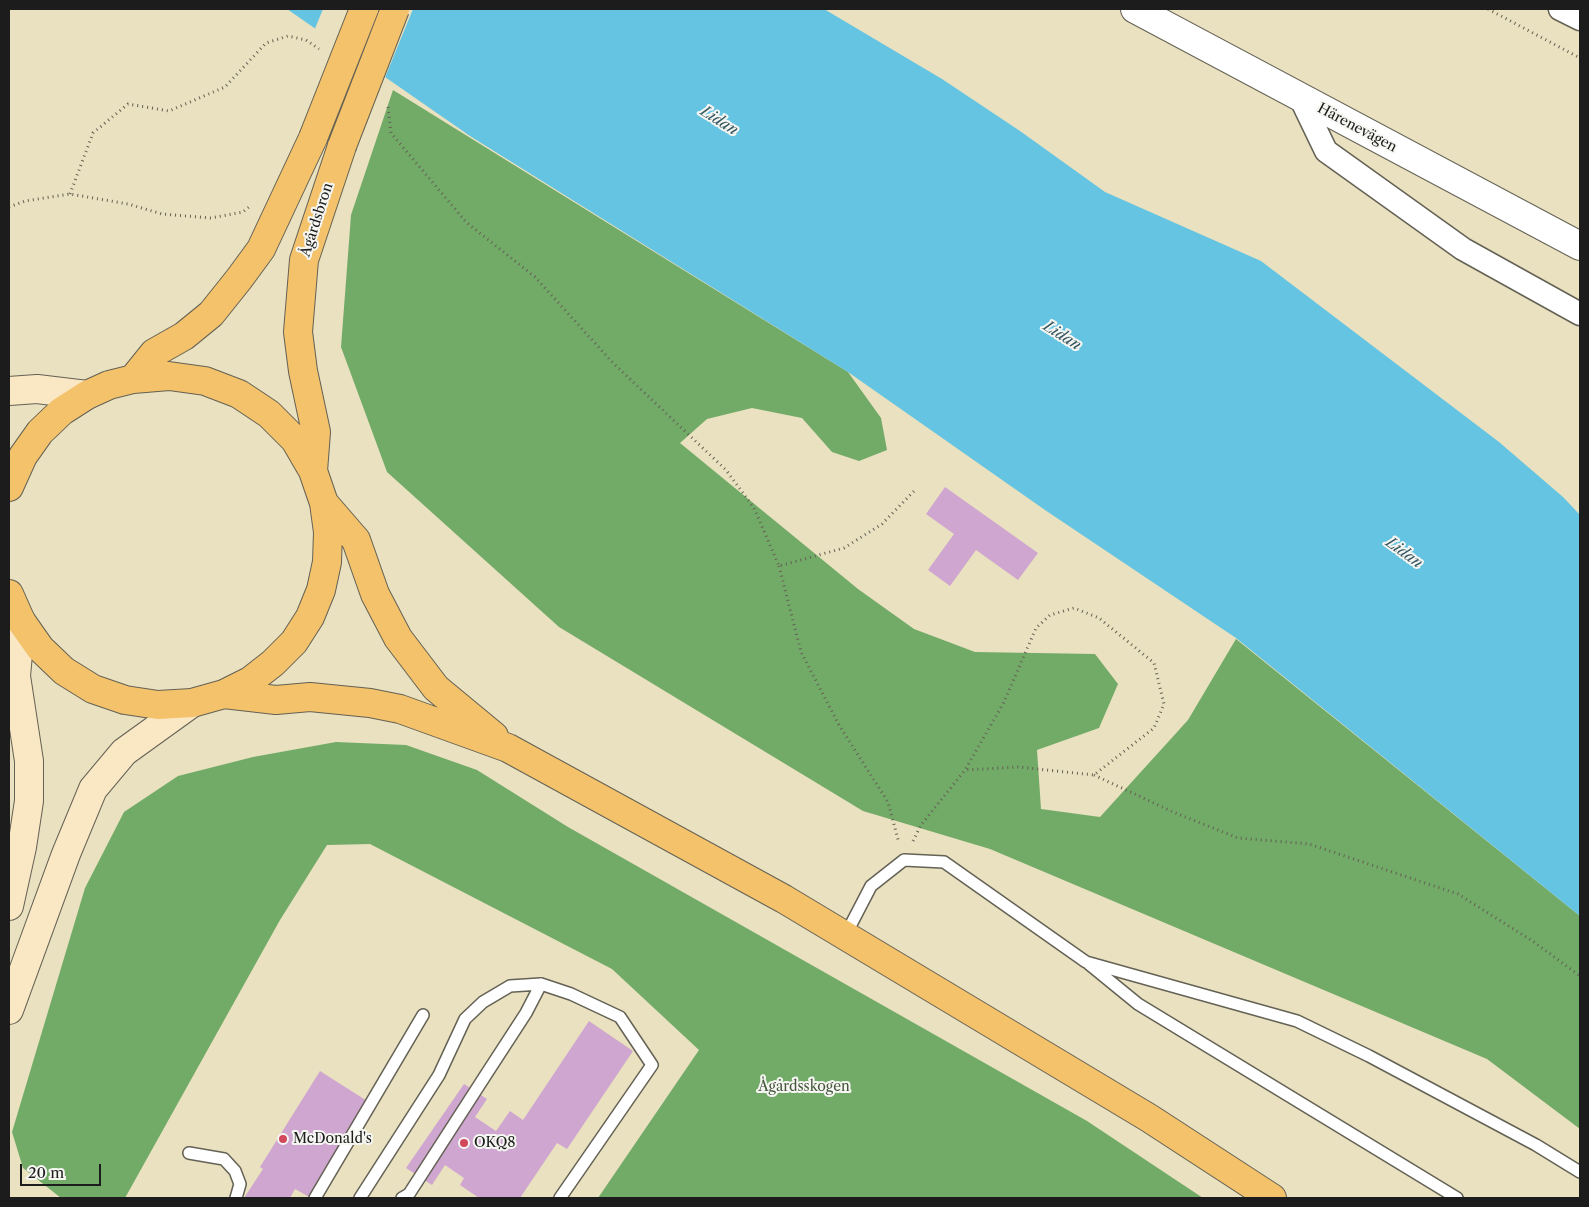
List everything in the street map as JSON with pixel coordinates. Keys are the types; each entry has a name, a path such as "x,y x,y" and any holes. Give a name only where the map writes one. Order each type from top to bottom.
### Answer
{"main road":[{"path":"133,379 154,353 184,336 211,314 261,249 313,138 364,9"},
{"name":"Ågårdsbron","path":"313,472 316,432 303,371 298,332 304,260 342,146 395,9"},
{"path":"9,487 23,456 40,432 62,412 87,395 109,385 133,379 178,377 205,381 239,394 269,414 294,440 313,472 324,503 328,532 327,562 321,590 310,617 294,642 274,663 250,681 224,694 192,703 158,705 141,703 125,700 93,689 64,671 40,648 21,621 9,594"},
{"path":"9,391 37,388 87,395"},
{"path":"324,503 356,540 375,594 398,638 436,688 508,748"},
{"path":"9,906 22,847 29,801 29,761 16,676 21,621"},
{"path":"224,694 276,700 310,698 370,703 400,709 508,748 784,899 1150,1118 1272,1198"},
{"path":"9,1010 66,854 93,788 124,752 192,703"}],"street":[{"name":"Härenevägen","path":"1135,9 1580,246"},
{"path":"1560,9 1580,19"},
{"path":"1300,97 1326,151 1463,250 1580,314"}],"lane":[{"path":"845,936 871,886 904,860 944,862 1086,962 1138,1004 1457,1198"},
{"path":"1086,962 1297,1021 1370,1056 1536,1145 1580,1172"},
{"path":"402,1198 409,1194 526,1013 541,984"},
{"path":"361,1198 439,1075 465,1019 483,1002 510,986 541,984 572,994 620,1017 652,1064 560,1198"},
{"path":"315,1198 423,1015"},
{"path":"189,1153 224,1159 235,1171 240,1184 236,1198"}],"path":[{"path":"1488,9 1580,58"},
{"path":"70,194 93,133 128,104 169,111 225,87 266,43 288,36 306,40"},
{"path":"387,103 391,133 466,222 536,278 613,363 726,470 754,508 779,566 801,652 839,725 888,802 904,860"},
{"path":"9,207 25,202 70,194 128,204 162,214 211,218 243,212"},
{"path":"779,566 844,548 882,524 916,489"},
{"path":"904,860 921,825 965,770 1004,702 1036,628 1050,615 1074,608 1099,618 1154,663 1164,704 1154,728 1094,775"},
{"path":"965,770 1018,767 1094,775 1173,812 1238,838 1309,844 1458,894 1534,942 1580,976"}],"green space":[{"path":"393,90 848,372 881,418 887,450 859,461 832,452 802,418 752,408 707,419 680,443 858,589 914,629 975,652 1095,654 1118,684 1099,728 1037,750 1041,809 1100,817 1188,720 1236,639 1580,916 1580,1129 1487,1059 990,849 863,811 559,627 387,472 341,347 351,215"},
{"name":"Ågårdsskogen","path":"336,742 406,745 477,770 568,827 1087,1121 1203,1198 598,1198 699,1050 612,969 370,844 327,845 280,920 125,1198 61,1198 23,1168 12,1132 85,888 124,812 178,776 253,757"}],"water":[{"name":"Lidan","path":"287,9 824,9 942,79 1020,131 1105,192 1261,261 1499,442 1563,497 1580,515 1580,916 1236,638 1045,510 848,372 470,136"}],"pier":[{"path":"323,9 413,9 384,80 314,31"}],"building":[{"path":"945,487 1038,553 1018,580 976,550 950,586 928,570 954,534 926,514"},
{"path":"589,1021 633,1051 567,1149 557,1143 520,1198 479,1198 460,1185 464,1178 445,1165 432,1185 406,1168 464,1084 487,1099 475,1117 496,1131 510,1111 523,1120"},
{"path":"320,1071 375,1106 311,1198 295,1189 290,1198 244,1198 263,1169 260,1167"}],"place":[{"name":"McDonald's","path":"283,1139"},
{"name":"OKQ8","path":"464,1143"}]}
